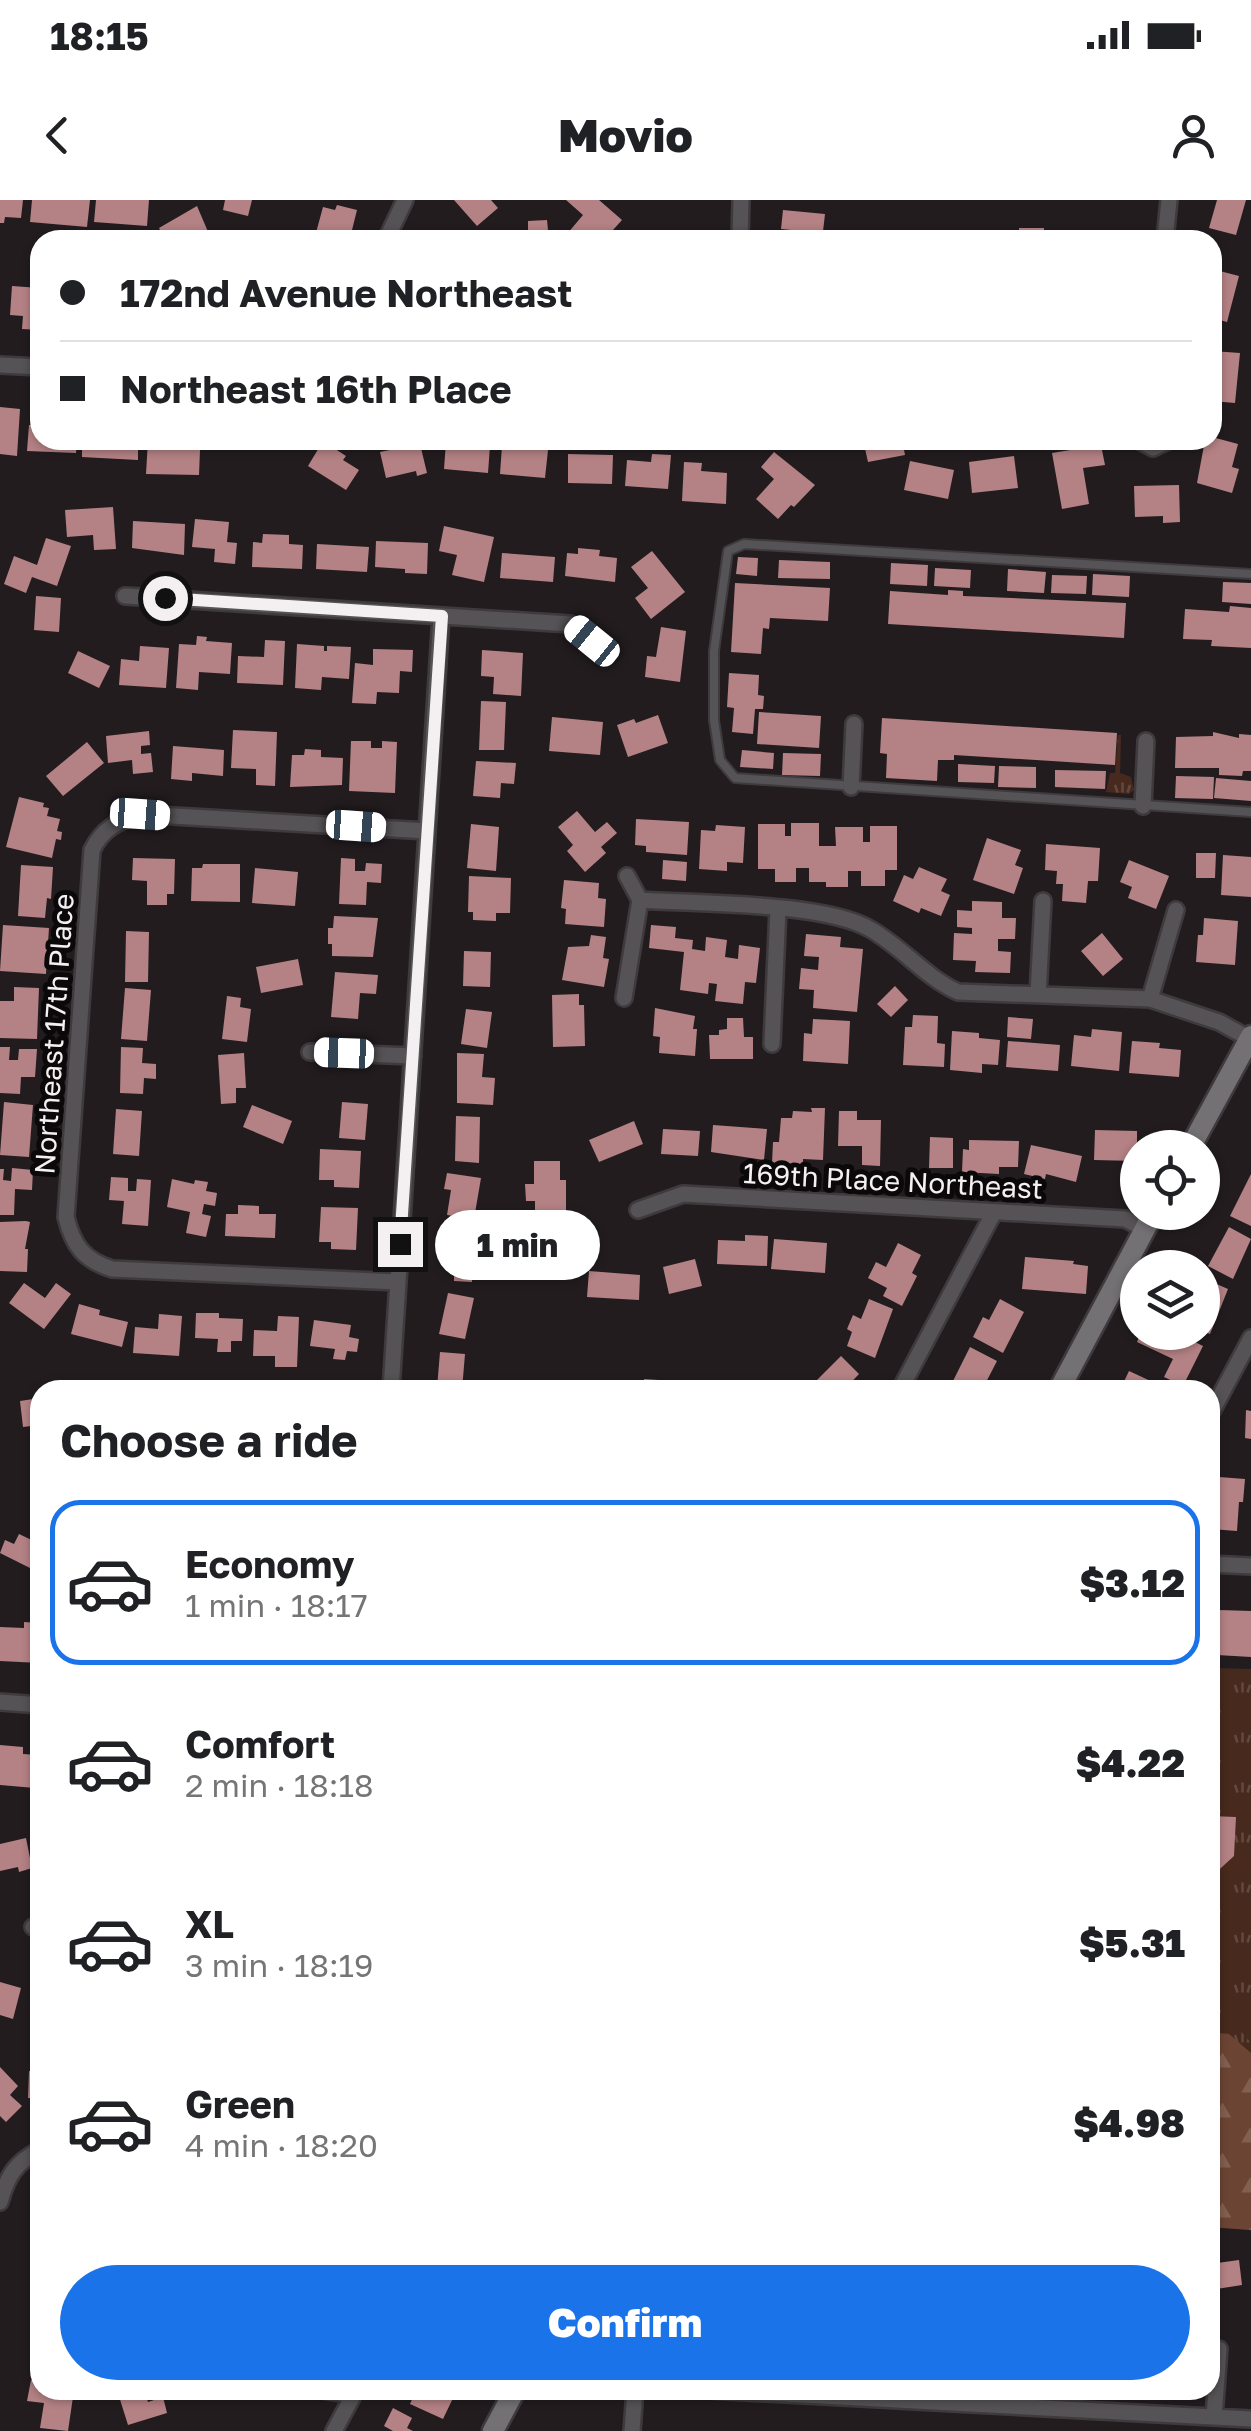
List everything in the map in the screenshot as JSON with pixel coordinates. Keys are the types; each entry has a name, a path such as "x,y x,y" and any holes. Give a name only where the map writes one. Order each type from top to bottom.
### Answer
{"street":[{"path":"391,230 405,200"},
{"path":"740,230 741,200"},
{"path":"1166,230 1169,200"},
{"path":"0,364 30,366"},
{"path":"125,596 570,624 592,641"},
{"path":"392,1380 442,616"},
{"path":"851,787 854,724"},
{"path":"1143,806 1146,741"},
{"name":"Northeast 17th Place","path":"398,1282 112,1269 96,1264 80,1252 70,1236 66,1218 92,850 100,836 112,825 140,814 427,831"},
{"path":"624,998 640,900 627,876"},
{"path":"640,900 778,909 845,918 871,929 958,992 1150,998 1219,1022 1250,1038 1200,1130"},
{"path":"1038,995 1043,901"},
{"path":"772,1044 778,909"},
{"path":"1150,998 1176,910"},
{"path":"310,1052 413,1056"},
{"name":"169th Place Northeast","path":"638,1210 682,1194 1120,1219"},
{"path":"905,1380 994,1212"},
{"path":"1064,1380 1145,1230"},
{"path":"1220,1399 1247,1354 1251,1338"},
{"path":"1220,1564 1251,1566"},
{"path":"0,1702 30,1704"},
{"path":"0,2202 13,2169 30,2155"},
{"path":"334,2431 351,2400"},
{"path":"493,2431 510,2400"},
{"path":"632,2431 634,2400"},
{"path":"896,2400 1251,2419"},
{"path":"1214,2417 1215,2400"}],"lane":[{"path":"1251,574 744,544 728,551 714,652 714,720 720,760 735,778 1251,812"}],"green space":[{"path":"1118,735 1120,773 1131,777 1134,790 1129,794 1106,792 1110,773 1115,773"},
{"path":"1220,1668 1251,1669 1251,2230 1220,2228"},
{"path":"1251,1992 1251,2043 1226,2014"},
{"path":"1220,2033 1229,2034 1251,2053 1251,2230 1220,2228"}],"building":[{"path":"0,200 23,200 21,218 5,217 4,223 0,223"},
{"path":"32,200 90,200 87,227 30,222"},
{"path":"96,200 149,200 147,226 94,222"},
{"path":"225,200 252,200 248,216 223,210"},
{"path":"454,200 491,200 498,208 477,226"},
{"path":"566,200 599,200 622,220 613,230 570,230 583,215"},
{"path":"1217,200 1246,200 1236,235 1209,228"},
{"path":"337,205 357,210 352,230 317,230 323,207 335,210"},
{"path":"197,206 207,230 160,230"},
{"path":"783,210 825,214 823,230 781,229"},
{"path":"547,220 548,230 528,230 528,221"},
{"path":"1222,272 1239,276 1227,322 1222,321"},
{"path":"12,286 30,287 30,329 22,329 23,316 10,315"},
{"path":"1222,352 1240,353 1235,403 1222,402"},
{"path":"0,407 20,409 17,456 0,454"},
{"path":"29,425 30,450 76,450 76,453 27,451"},
{"path":"1222,440 1238,444 1232,467 1239,469 1232,493 1197,483 1203,450 1222,450"},
{"path":"82,450 138,450 138,460 82,457"},
{"path":"147,450 200,450 199,475 146,474"},
{"path":"318,450 337,450 346,456 343,460 359,470 346,490 308,466"},
{"path":"421,450 427,473 417,476 416,471 386,478 380,452"},
{"path":"445,450 490,450 488,473 444,469"},
{"path":"502,450 548,450 545,478 500,474"},
{"path":"865,450 904,450 905,455 868,462"},
{"path":"1102,450 1105,465 1083,468 1089,504 1062,509 1052,453"},
{"path":"774,452 815,485 778,519 756,499 774,479 761,467"},
{"path":"568,454 613,455 612,484 568,483"},
{"path":"652,454 671,455 668,489 625,486 627,460 651,462"},
{"path":"1014,456 1018,488 972,493 969,462"},
{"path":"910,461 954,470 948,499 904,490"},
{"path":"684,462 702,463 701,471 727,473 726,504 682,501"},
{"path":"1179,485 1180,522 1163,523 1163,516 1135,517 1134,486"},
{"path":"113,507 116,549 94,550 93,535 67,537 65,510"},
{"path":"195,519 229,522 227,542 237,543 235,564 214,562 215,549 192,547"},
{"path":"133,521 185,524 184,555 132,548"},
{"path":"444,526 494,537 484,582 452,575 457,555 439,551"},
{"path":"263,534 289,535 289,544 303,545 302,569 252,567 253,542 262,543"},
{"path":"46,538 71,546 57,586 32,577 26,593 4,584 14,556 37,565"},
{"path":"376,541 428,543 427,574 375,567"},
{"path":"317,544 369,547 367,572 316,569"},
{"path":"578,548 600,550 599,556 617,558 615,582 565,576 567,553 578,554"},
{"path":"652,551 685,592 651,619 635,598 648,588 631,567"},
{"path":"502,553 555,557 553,582 500,578"},
{"path":"738,557 758,558 757,576 736,574"},
{"path":"779,560 830,562 830,579 778,578"},
{"path":"891,563 928,565 927,586 890,584"},
{"path":"935,568 971,570 970,588 934,586"},
{"path":"1008,569 1046,572 1044,593 1007,591"},
{"path":"1093,574 1130,576 1129,597 1092,595"},
{"path":"1052,575 1087,576 1086,594 1051,593"},
{"path":"1223,582 1251,583 1251,604 1222,602"},
{"path":"735,583 830,588 828,621 770,618 769,629 763,628 761,654 731,652"},
{"path":"948,590 963,591 963,596 1126,603 1124,638 888,624 890,591 948,595"},
{"path":"36,596 61,598 59,632 34,630"},
{"path":"1230,606 1251,608 1251,648 1211,646 1212,640 1183,639 1185,609 1229,612"},
{"path":"661,627 686,631 680,682 645,677 647,656 656,657"},
{"path":"197,636 207,637 206,641 232,643 230,674 199,672 198,690 176,688 179,644 196,645"},
{"path":"265,640 285,641 283,685 237,683 238,656 264,657"},
{"path":"297,644 324,646 324,651 327,646 351,647 349,679 322,677 321,690 295,688"},
{"path":"140,646 169,648 166,688 119,685 121,659 139,661"},
{"path":"373,649 413,650 412,672 400,671 399,693 377,692 376,704 352,703 355,663 373,665"},
{"path":"482,650 523,653 521,696 493,694 494,677 481,676"},
{"path":"78,651 110,666 99,688 68,673"},
{"path":"729,673 759,675 758,695 764,696 763,709 755,709 753,734 732,732 734,708 727,707"},
{"path":"481,701 506,702 504,750 479,750"},
{"path":"759,712 821,716 819,748 757,744"},
{"path":"658,715 668,743 628,757 617,725"},
{"path":"552,717 603,722 600,755 549,751"},
{"path":"882,718 1117,733 1115,765 954,755 954,760 938,760 937,781 886,778 887,754 880,753"},
{"path":"233,730 277,732 275,786 256,785 256,769 231,768"},
{"path":"149,731 150,745 141,746 141,754 151,753 153,772 133,774 132,760 108,763 106,736"},
{"path":"1213,732 1239,738 1239,734 1251,735 1251,771 1243,771 1242,776 1219,775 1219,768 1175,768 1176,737 1213,736"},
{"path":"351,741 371,741 371,748 382,748 382,741 397,742 395,793 349,791"},
{"path":"87,742 104,763 63,796 46,776"},
{"path":"173,746 224,750 223,776 192,773 192,781 171,779"},
{"path":"305,749 321,750 321,757 343,758 342,785 290,787 292,755 304,755"},
{"path":"742,750 774,753 773,769 740,767"},
{"path":"783,753 821,754 820,776 782,775"},
{"path":"476,761 516,763 514,784 501,783 500,798 473,796"},
{"path":"958,764 995,766 994,783 958,782"},
{"path":"999,766 1036,767 1036,788 998,787"},
{"path":"1055,770 1106,771 1105,789 1055,787"},
{"path":"1176,776 1214,777 1213,799 1175,798"},
{"path":"1216,778 1251,781 1251,801 1214,798"},
{"path":"19,797 44,803 43,807 49,808 47,816 60,819 57,831 62,832 61,840 56,839 52,858 6,847"},
{"path":"577,811 595,832 607,822 617,833 601,847 606,853 585,872 567,851 573,845 558,827"},
{"path":"636,819 689,822 687,855 646,852 646,846 635,845"},
{"path":"791,823 819,823 819,846 836,846 835,827 863,827 863,842 870,842 870,826 897,826 897,870 885,870 885,886 861,886 861,871 848,871 848,887 826,887 826,882 809,882 809,868 796,868 796,882 775,882 775,869 758,869 758,824 785,824 785,836 791,836"},
{"path":"471,824 499,827 496,871 467,868"},
{"path":"716,825 745,827 743,863 727,862 727,871 699,869 701,830 715,831"},
{"path":"987,838 1021,850 1015,865 1023,868 1014,894 973,880"},
{"path":"1046,844 1100,848 1098,881 1088,881 1086,903 1062,901 1063,884 1056,884 1057,871 1045,870"},
{"path":"1196,853 1216,853 1215,878 1196,878"},
{"path":"1223,855 1251,857 1251,897 1221,895"},
{"path":"133,858 175,859 174,894 167,894 167,905 147,905 147,881 132,880"},
{"path":"341,858 355,859 355,871 365,871 366,863 382,864 381,883 367,882 366,905 339,904"},
{"path":"663,860 687,862 686,881 662,879"},
{"path":"1129,860 1169,876 1156,909 1128,898 1132,887 1120,882"},
{"path":"203,864 240,864 240,902 191,901 192,868 202,868"},
{"path":"21,865 53,867 45,918 18,916"},
{"path":"919,867 947,879 941,891 950,895 941,916 921,908 919,913 893,901 904,875 913,879"},
{"path":"255,868 298,872 295,906 252,903"},
{"path":"469,876 511,878 510,913 496,913 496,921 473,920 473,912 468,912"},
{"path":"564,880 599,883 598,898 606,899 604,927 565,924 566,909 561,908"},
{"path":"972,901 1002,902 1002,918 1016,918 1015,939 998,939 998,951 1011,952 1010,973 975,972 976,961 953,960 954,933 972,934 972,928 957,927 957,910 972,911"},
{"path":"334,916 378,918 373,957 332,956 328,928 333,928"},
{"path":"1204,918 1238,921 1235,965 1196,962"},
{"path":"3,925 49,928 46,974 0,971"},
{"path":"651,925 676,927 675,938 693,940 692,949 705,951 706,937 727,940 725,957 738,959 739,945 760,948 756,983 745,982 743,1004 715,1001 717,984 709,983 708,994 680,990 684,952 649,948"},
{"path":"126,931 149,932 148,982 125,982"},
{"path":"1102,933 1123,959 1103,976 1081,951"},
{"path":"806,934 841,937 840,947 863,949 857,1012 813,1008 814,990 799,989 801,968 818,970 819,957 804,956"},
{"path":"591,935 606,937 603,958 609,959 604,987 562,980 568,947 589,946"},
{"path":"464,951 491,952 490,987 463,986"},
{"path":"298,959 303,985 261,993 256,967"},
{"path":"335,972 378,975 376,994 360,993 358,1019 331,1017"},
{"path":"895,986 908,1000 891,1017 877,1004"},
{"path":"14,987 39,988 37,1039 0,1038 0,1001 14,1001"},
{"path":"125,988 151,990 147,1041 121,1039"},
{"path":"579,994 579,1005 584,1005 585,1046 553,1047 552,995"},
{"path":"227,996 241,998 240,1007 251,1009 247,1042 222,1039"},
{"path":"655,1008 695,1016 695,1056 659,1053 660,1037 653,1036"},
{"path":"466,1009 492,1012 487,1048 461,1044"},
{"path":"913,1015 938,1016 937,1043 945,1044 944,1067 903,1065 905,1027 912,1027"},
{"path":"1008,1017 1033,1019 1031,1039 1007,1037"},
{"path":"727,1018 743,1018 744,1037 753,1037 753,1059 710,1059 709,1035 719,1035 719,1030 727,1029"},
{"path":"813,1019 850,1021 848,1064 803,1061 804,1033 812,1034"},
{"path":"1092,1029 1122,1032 1119,1071 1071,1066 1074,1035 1091,1037"},
{"path":"952,1031 979,1033 979,1038 1000,1040 998,1065 982,1064 982,1073 950,1070"},
{"path":"1008,1041 1060,1045 1058,1071 1006,1067"},
{"path":"1132,1041 1160,1043 1159,1048 1181,1050 1179,1077 1129,1073"},
{"path":"0,1047 10,1047 9,1060 18,1060 19,1049 37,1049 35,1077 21,1077 20,1094 0,1093"},
{"path":"121,1047 143,1048 142,1063 156,1064 156,1079 144,1078 143,1094 120,1093"},
{"path":"244,1053 246,1088 236,1088 236,1103 221,1104 218,1055"},
{"path":"457,1053 484,1054 482,1077 495,1078 493,1105 457,1103"},
{"path":"4,1102 33,1105 29,1157 0,1155"},
{"path":"342,1102 368,1104 365,1140 339,1138"},
{"path":"252,1105 292,1121 283,1144 243,1127"},
{"path":"811,1108 825,1108 823,1160 772,1163 773,1142 779,1142 781,1118 792,1118 793,1111 812,1112"},
{"path":"116,1109 142,1111 139,1156 113,1154"},
{"path":"839,1111 857,1111 857,1120 881,1120 880,1166 862,1165 862,1146 838,1146"},
{"path":"456,1116 480,1117 479,1163 455,1161"},
{"path":"634,1121 643,1144 599,1162 589,1140"},
{"path":"713,1125 767,1129 764,1160 711,1152"},
{"path":"663,1129 700,1131 698,1156 661,1154"},
{"path":"1095,1130 1120,1131 1120,1161 1094,1160"},
{"path":"930,1137 953,1138 953,1168 929,1168"},
{"path":"969,1140 1019,1141 1018,1167 999,1167 999,1174 962,1172 963,1149 969,1150"},
{"path":"1031,1145 1082,1156 1076,1182 1046,1174 1045,1179 1024,1174"},
{"path":"320,1149 361,1151 359,1188 334,1187 334,1180 319,1180"},
{"path":"534,1161 560,1161 560,1180 566,1180 566,1213 535,1213 535,1201 526,1201 525,1184 534,1184"},
{"path":"12,1168 33,1170 32,1190 15,1189 14,1215 0,1215 0,1169 4,1169 3,1180 11,1181"},
{"path":"447,1173 481,1178 474,1219 447,1215 451,1190 444,1189"},
{"path":"1251,1174 1251,1226 1230,1216"},
{"path":"111,1177 128,1178 128,1191 136,1191 137,1179 151,1180 148,1226 122,1224 124,1201 109,1200"},
{"path":"172,1179 194,1184 195,1180 208,1182 206,1191 217,1193 215,1206 204,1204 202,1214 211,1216 206,1237 186,1233 190,1212 167,1207"},
{"path":"238,1205 259,1206 259,1214 276,1214 275,1238 225,1236 226,1214 238,1214"},
{"path":"321,1207 358,1208 356,1250 331,1249 331,1242 319,1242"},
{"path":"0,1222 30,1222 25,1249 27,1272 0,1271"},
{"path":"573,1226 587,1261 555,1274 550,1261 558,1258 549,1236"},
{"path":"1229,1227 1251,1239 1233,1279 1220,1272 1220,1250 1217,1250"},
{"path":"447,1234 473,1234 472,1282 454,1281 454,1270 446,1270"},
{"path":"745,1235 768,1236 767,1266 717,1264 718,1240 745,1241"},
{"path":"774,1239 827,1243 825,1273 771,1269"},
{"path":"898,1243 921,1255 912,1273 917,1276 902,1306 883,1296 887,1288 868,1278 876,1262 886,1267"},
{"path":"1025,1257 1088,1266 1086,1294 1022,1289"},
{"path":"695,1259 702,1286 669,1294 663,1267"},
{"path":"589,1271 640,1275 639,1300 587,1297"},
{"path":"24,1283 45,1298 56,1283 71,1294 44,1329 9,1303"},
{"path":"1220,1286 1228,1289 1220,1309"},
{"path":"448,1293 474,1298 465,1339 439,1334"},
{"path":"869,1299 893,1309 875,1358 847,1346 852,1332 847,1329 853,1315 861,1319"},
{"path":"1000,1299 1024,1312 1003,1353 973,1337 983,1317 989,1320"},
{"path":"79,1304 100,1310 99,1315 128,1322 122,1347 71,1334"},
{"path":"196,1313 243,1319 242,1341 231,1341 231,1352 217,1352 218,1339 195,1338"},
{"path":"159,1314 182,1316 179,1356 133,1353 135,1327 158,1329"},
{"path":"278,1316 299,1317 297,1367 275,1367 275,1356 253,1356 254,1330 277,1331"},
{"path":"314,1320 351,1325 349,1337 359,1339 357,1352 347,1351 345,1360 333,1359 335,1349 310,1346"},
{"path":"970,1347 997,1361 987,1380 954,1380"},
{"path":"1154,1350 1201,1350 1186,1380 1164,1377 1173,1359"},
{"path":"440,1352 465,1354 463,1380 438,1380"},
{"path":"841,1356 859,1374 853,1380 817,1380"},
{"path":"1129,1371 1148,1380 1125,1380"},
{"path":"30,1400 30,1426 23,1427 20,1401"},
{"path":"1246,1410 1251,1411 1251,1439 1245,1438"},
{"path":"1220,1477 1245,1479 1237,1531 1220,1530"},
{"path":"19,1534 30,1539 30,1568 0,1553 5,1540 14,1544"},
{"path":"1220,1610 1251,1611 1251,1657 1220,1655"},
{"path":"24,1622 30,1622 30,1662 0,1661 0,1627 24,1628"},
{"path":"0,1745 23,1747 23,1754 30,1754 30,1788 0,1785"},
{"path":"1220,1816 1236,1817 1234,1856 1220,1869"},
{"path":"26,1838 30,1869 0,1871 0,1844"},
{"path":"0,1982 21,1988 13,2019 0,2015"},
{"path":"0,2067 18,2086 10,2095 22,2106 6,2122 0,2116"},
{"path":"1239,2260 1242,2285 1220,2288 1220,2263"},
{"path":"30,2385 30,2400 73,2400 68,2431 40,2428 44,2403 27,2401"},
{"path":"120,2400 164,2400 167,2413 128,2425"},
{"path":"412,2400 452,2400 443,2419 410,2404"},
{"path":"393,2408 412,2418 407,2428 413,2431 393,2431 384,2426"}],"route":[{"path":"165,598 442,616 400,1244"}]}
